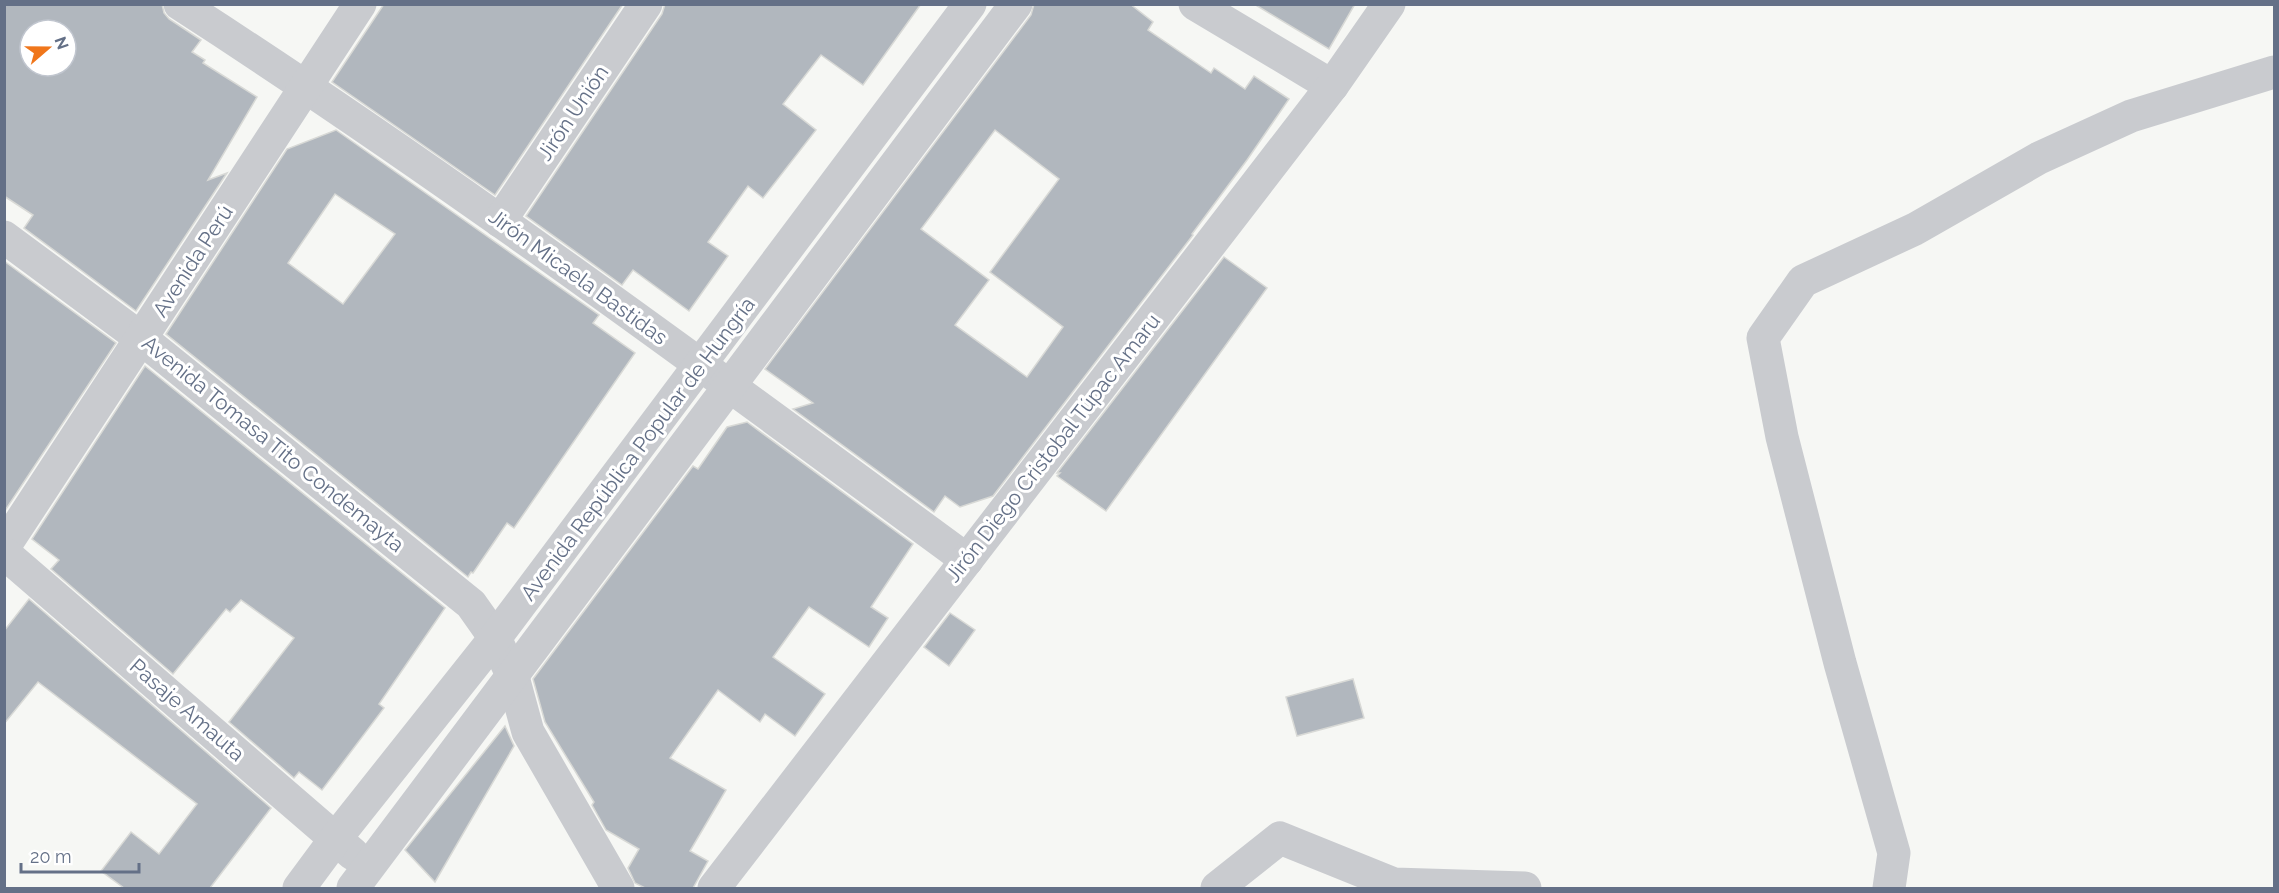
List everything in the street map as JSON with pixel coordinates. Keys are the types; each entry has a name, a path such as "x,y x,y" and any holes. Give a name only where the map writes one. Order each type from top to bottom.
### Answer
{"street":[{"name":"Jirón Micaela Bastidas","path":"180,4 308,86 500,221 967,560"},
{"name":"Avenida Perú","path":"4,547 360,4"},
{"name":"Jirón Unión","path":"500,221 646,4"},
{"name":"Avenida República Popular de Hungría","path":"299,888 495,638 970,4"},
{"name":"Avenida República Popular de Hungría","path":"361,878 1016,4"},
{"path":"1195,4 1332,86"},
{"name":"Jirón Diego Cristobal Túpac Amaru","path":"714,888 1332,86 1389,4"},
{"path":"1889,888 1894,853 1822,596 1782,437 1763,338 1803,281 1915,229 2039,158 2131,116 2274,72"},
{"name":"Avenida Tomasa Tito Condemayta","path":"4,237 142,339 471,604 495,638 513,677 528,732 618,888"},
{"name":"Pasaje Amauta","path":"4,554 336,838 361,878"},
{"path":"1217,888 1280,838 1394,884 1525,888"}],"building":[{"path":"4,4 162,4 164,13 169,19 201,40 192,52 205,60 203,63 257,97 208,180 227,173 136,311 24,228 33,215 4,196"},
{"path":"384,4 623,4 495,195 332,82"},
{"path":"665,4 921,4 863,85 821,55 783,104 816,130 763,198 748,186 708,242 728,256 689,311 633,270 622,285 526,216 662,14"},
{"path":"1034,4 1130,4 1153,22 1148,30 1211,73 1214,68 1245,89 1254,76 1289,99 1193,235 993,496 960,507 945,496 934,512 793,409 813,403 765,369 1031,15","holes":["995,130 1059,179 990,272 1063,327 1027,377 955,325 989,280 921,229"]},
{"path":"1254,4 1355,4 1329,49"},
{"path":"336,130 599,315 593,323 635,353 514,528 507,523 468,577 166,334 287,149","holes":["335,194 395,234 343,304 288,263"]},
{"path":"1224,257 1267,288 1106,511 1057,476 1060,473 1057,473"},
{"path":"4,261 116,343 4,512"},
{"path":"145,366 445,608 379,704 384,708 322,790 299,772 294,778 229,722 294,638 241,600 230,612 226,609 173,674 51,569 59,560 32,539"},
{"path":"747,422 913,544 871,607 888,618 869,647 809,607 773,657 825,694 795,736 765,714 760,722 718,690 670,758 726,790 690,851 708,861 693,888 645,888 635,883 628,868 639,849 606,830 592,805 594,802 545,722 533,679 693,466 698,469 727,427"},
{"path":"29,599 271,808 210,888 124,888 101,871 131,832 159,854 197,804 38,682 4,724 4,631"},
{"path":"950,613 975,630 949,666 924,647"},
{"path":"1353,679 1364,718 1297,736 1286,697"},
{"path":"505,726 514,746 435,882 405,850"}]}
